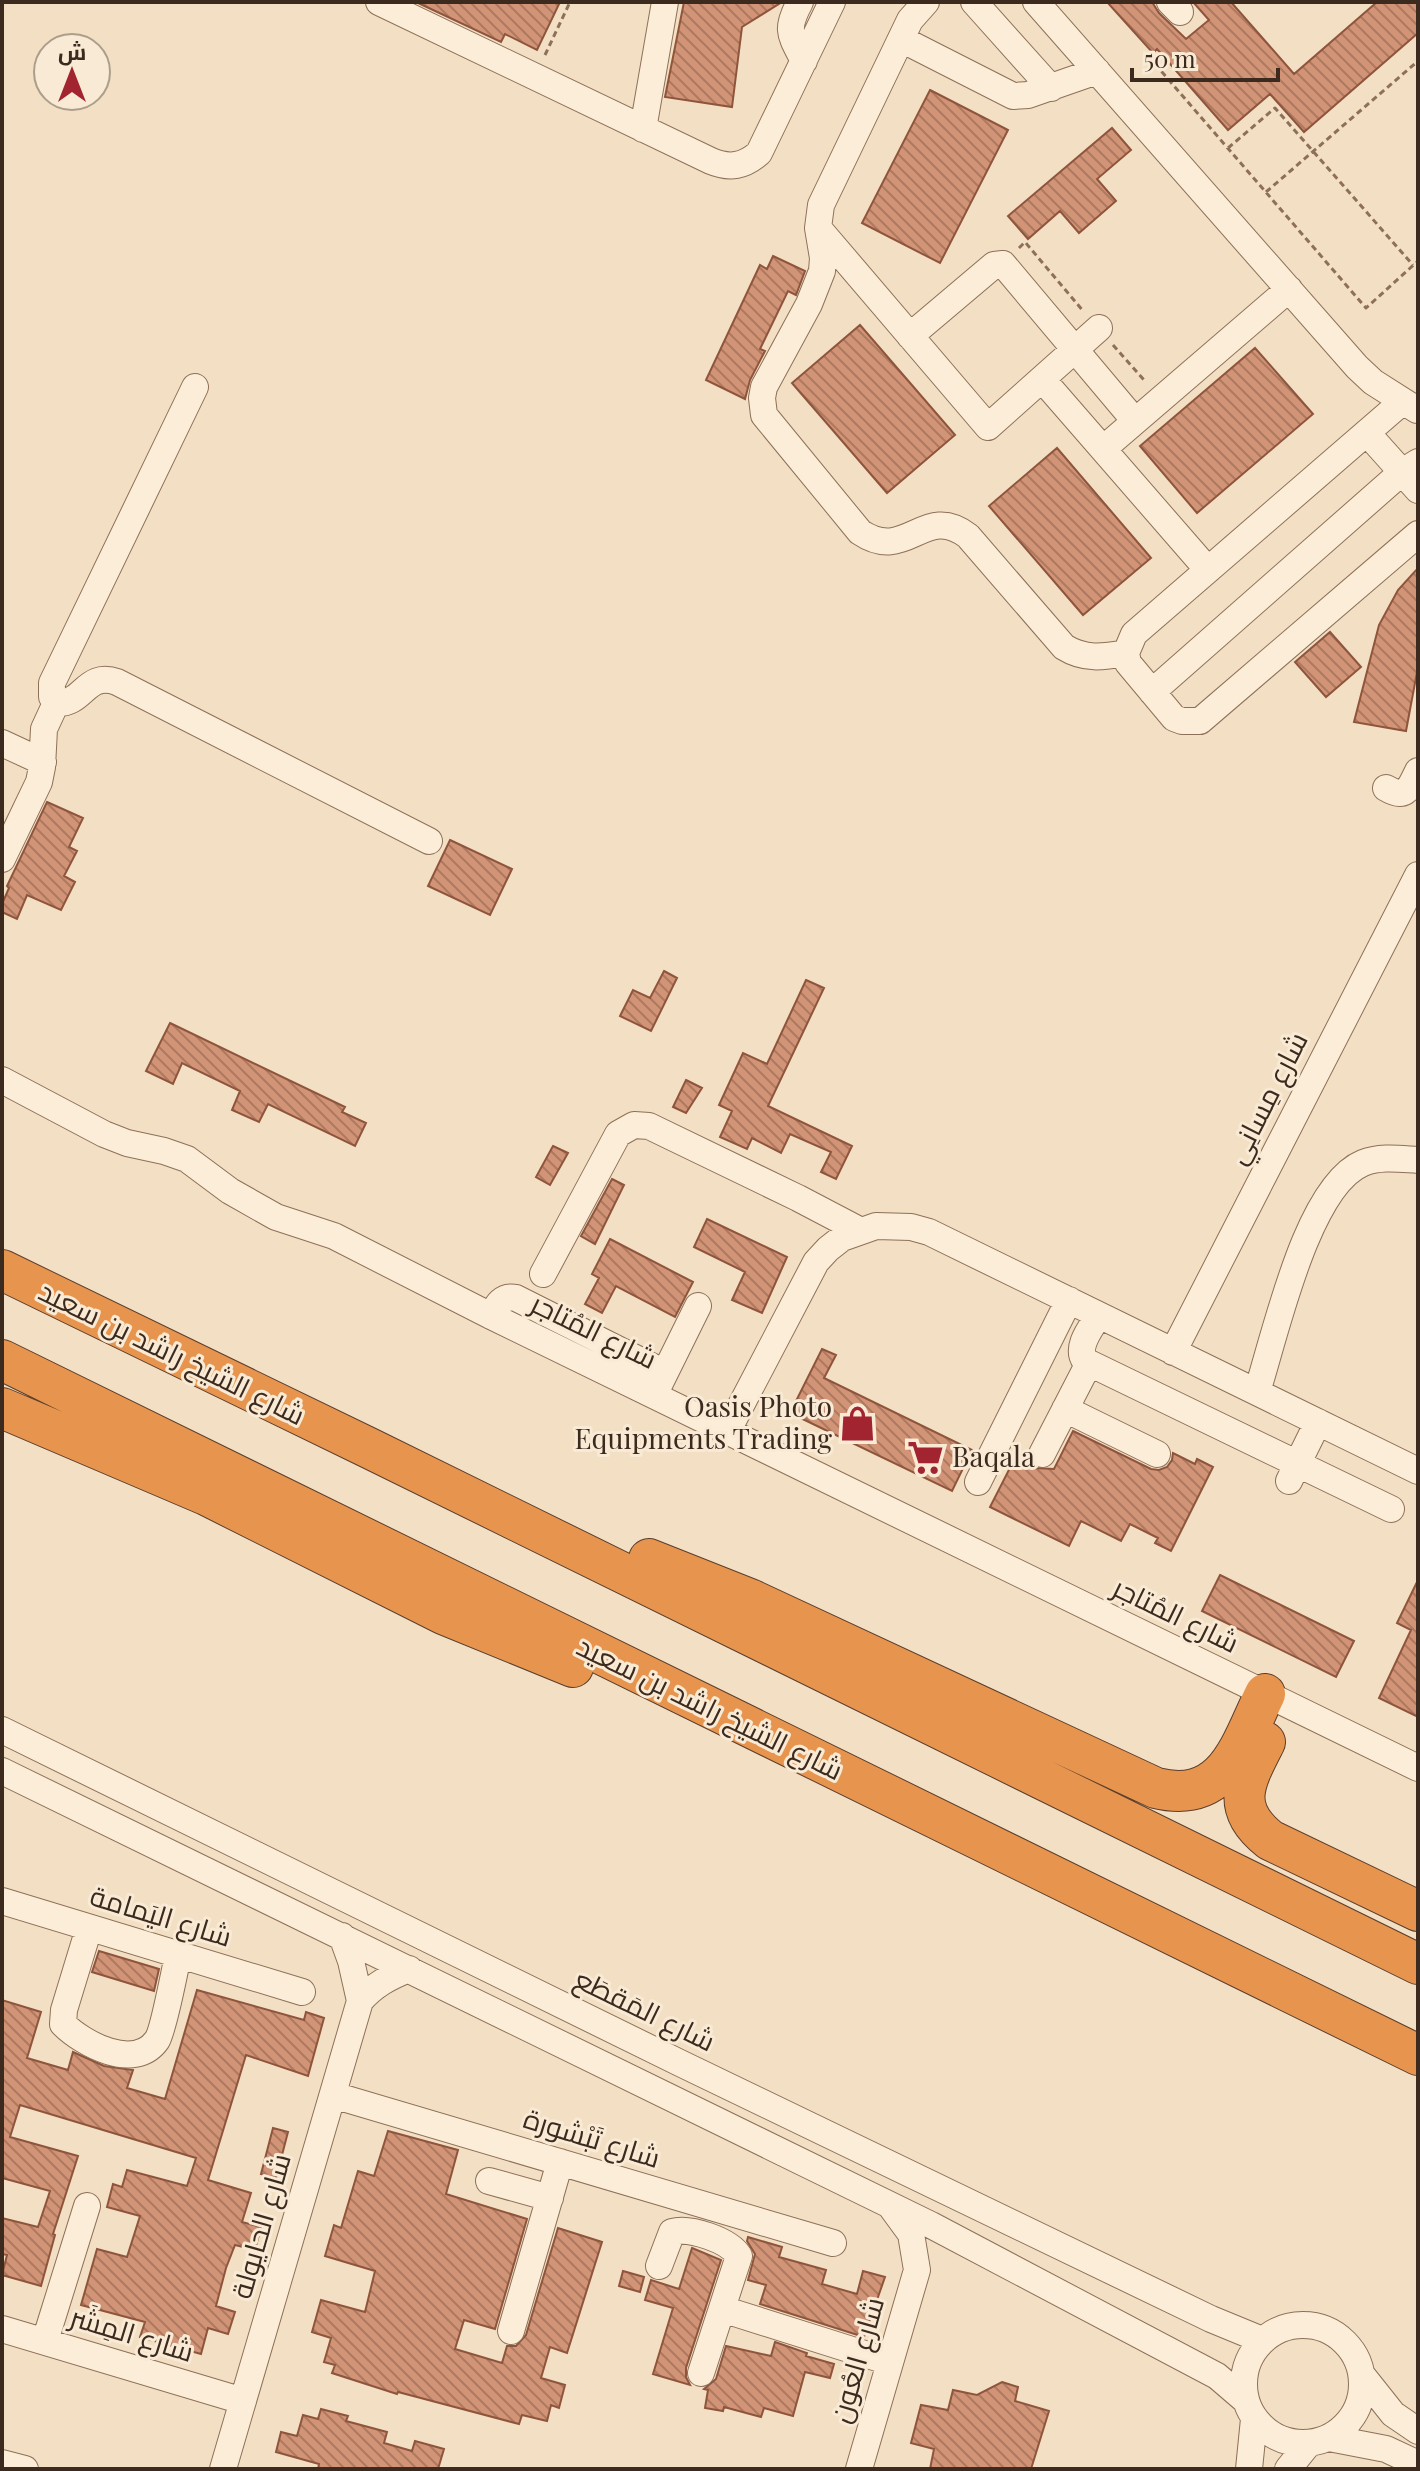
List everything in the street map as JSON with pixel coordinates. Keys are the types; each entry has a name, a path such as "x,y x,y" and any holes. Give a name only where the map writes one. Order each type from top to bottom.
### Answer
{"highway":[{"path":"2,1247 313,1421"},
{"name":"شارع الشيخ راشد بن سعيد","path":"2,1270 1418,1964"},
{"name":"شارع الشيخ راشد بن سعيد","path":"2,1360 1418,2055"},
{"path":"2,1408 206,1495 472,1627 614,1682 724,1715"},
{"path":"369,1448 750,1599 1156,1788 1175,1793 1191,1792 1221,1776 1275,1698"},
{"path":"1275,1698 1243,1796 1251,1821 1270,1840 1418,1911"}],"street":[{"path":"379,2 721,165 742,164 759,153 832,2"},
{"path":"643,129 665,2"},
{"path":"800,2 789,28 804,61"},
{"path":"926,2 914,13 825,196 818,228 822,271 809,304 764,387 762,406 767,422 869,539 890,543 927,527 954,528 968,536 1064,647 1096,658 1126,653"},
{"path":"974,2 1051,88"},
{"path":"1036,2 1357,367 1410,406 1367,433 1134,634 1126,653 1134,673 1174,718 1192,723 1200,721 1418,534"},
{"path":"901,39 1013,96 1028,95 1097,71"},
{"path":"818,228 988,427 1099,328"},
{"path":"910,336 1000,263 1135,421"},
{"path":"1103,449 1289,289"},
{"path":"1042,379 1208,570"},
{"path":"56,703 52,697 52,683 195,387"},
{"path":"1152,692 1413,475 1367,433"},
{"path":"56,703 73,700 86,687 98,681 117,682 429,841"},
{"path":"2,859 39,782 44,729 56,703"},
{"path":"2,743 43,762"},
{"path":"1386,788 1396,794 1403,793 1410,787 1418,771"},
{"name":"شارع مِسانِي","path":"1173,1352 1418,875"},
{"name":"شارع المُتاجر","path":"2,1080 104,1134 187,1159 230,1191 276,1217 334,1236 491,1316 659,1384 727,1432 1418,1768"},
{"path":"543,1274 618,1134 634,1125 649,1126 859,1230"},
{"path":"1257,1392 1305,1239 1326,1199 1346,1174 1362,1163 1386,1158 1418,1160"},
{"path":"727,1432 816,1262 842,1238 859,1230 894,1225 929,1232 1418,1471"},
{"path":"978,1482 1069,1300"},
{"path":"659,1384 698,1306"},
{"path":"1099,1315 1080,1352 1082,1359 1293,1473 1391,1509"},
{"path":"1042,1454 1089,1363"},
{"path":"1065,1409 1157,1454"},
{"path":"1293,1473 1318,1422"},
{"name":"شارع المَقطَع","path":"2,1730 680,2063 1197,2313 1262,2340"},
{"path":"2,1771 963,2242 1217,2376 1278,2439 1293,2443 1319,2440 1386,2449 1418,2464"},
{"path":"39,1789 45,1779 60,1776 88,1790 124,1790"},
{"name":"شارع اليَمامة","path":"2,1901 302,1992"},
{"path":"89,1928 64,2010 63,2024 76,2037 123,2055 142,2051 158,2040 178,1955"},
{"name":"شارع الحايولة","path":"223,2469 360,2001 342,1936"},
{"path":"360,2001 371,1988 409,1969"},
{"path":"451,1990 514,2012 678,2090 688,2086 690,2081 680,2063"},
{"name":"شارع تَبْشورة","path":"333,2095 833,2243"},
{"path":"511,2331 560,2162"},
{"path":"489,2181 550,2198"},
{"name":"شارع العُون","path":"859,2469 917,2270 911,2234 890,2205"},
{"path":"45,2341 87,2206"},
{"path":"659,2266 672,2232 683,2229 734,2247 739,2256 701,2373"},
{"name":"شارع العُون","path":"917,2270 940,2249 963,2242"},
{"path":"722,2309 890,2362"},
{"path":"1249,2469 1250,2410 1243,2379 1249,2357 1262,2340 1280,2329 1301,2325 1323,2328 1341,2338 1355,2355 1362,2375 1393,2414 1418,2431"},
{"name":"شارع المِشَر","path":"2,2329 243,2401"},
{"path":"1288,2469 1319,2440 1345,2427 1356,2411 1362,2394 1362,2375"}],"path":[{"path":"534,77 570,2"},
{"path":"1266,192 1418,61"},
{"path":"1155,64 1366,308 1418,261"},
{"path":"1228,148 1275,108 1413,265"}],"building":[{"path":"416,2 560,2 537,50 505,34 501,42"},
{"path":"684,2 782,2 742,27 732,107 665,97"},
{"path":"1107,2 1152,2 1186,39 1209,20 1193,2 1231,2 1294,74 1377,2 1418,2 1418,33 1304,132 1270,94 1228,130 1157,49 1153,53"},
{"path":"930,90 1008,130 940,263 862,223"},
{"path":"1112,128 1131,150 1097,179 1116,201 1079,233 1060,211 1028,239 1008,216"},
{"path":"773,256 805,271 796,295 788,291 760,349 765,351 750,380 745,399 706,380 760,265 767,269"},
{"path":"860,325 955,435 887,493 792,383"},
{"path":"1255,348 1313,414 1197,513 1140,446"},
{"path":"1057,448 1151,558 1083,615 989,506"},
{"path":"1418,568 1418,667 1406,731 1354,722 1379,625 1398,590"},
{"path":"1330,632 1361,667 1326,697 1295,662"},
{"path":"47,802 83,818 69,847 77,851 64,876 75,882 61,910 27,895 17,919 2,912 2,904 9,888 7,886"},
{"path":"450,840 512,869 490,915 428,886"},
{"path":"664,971 677,978 651,1031 620,1016 633,990 650,998"},
{"path":"806,980 824,988 768,1106 852,1146 836,1179 821,1172 831,1152 790,1134 781,1153 752,1138 747,1149 720,1137 732,1111 719,1105 743,1053 767,1064"},
{"path":"170,1023 345,1107 342,1112 366,1123 355,1146 268,1104 259,1122 232,1110 240,1091 182,1063 173,1084 146,1071"},
{"path":"686,1080 702,1088 686,1113 673,1107"},
{"path":"553,1146 568,1153 550,1185 536,1177"},
{"path":"612,1179 624,1185 595,1244 581,1236"},
{"path":"707,1219 787,1257 762,1313 732,1300 745,1272 694,1247"},
{"path":"610,1239 693,1282 675,1317 616,1286 602,1313 585,1304 599,1278 592,1274"},
{"path":"822,1349 836,1355 824,1378 972,1450 952,1491 790,1413"},
{"path":"1073,1431 1151,1469 1167,1467 1173,1453 1195,1464 1197,1459 1213,1467 1171,1551 1155,1543 1158,1538 1130,1524 1121,1541 1081,1521 1069,1546 990,1507 1018,1452 1026,1456 1035,1468 1054,1469"},
{"path":"1220,1575 1354,1641 1336,1677 1202,1611"},
{"path":"1418,1580 1418,1717 1379,1698 1411,1630 1397,1623"},
{"path":"99,1951 159,1969 154,1991 92,1972"},
{"path":"197,1990 304,2020 306,2012 324,2018 308,2076 246,2055 208,2180 251,2193 242,2222 261,2227 255,2250 235,2245 226,2268 216,2306 235,2312 228,2334 208,2328 201,2354 140,2337 145,2322 81,2305 97,2249 127,2257 140,2216 107,2207 113,2184 122,2187 127,2170 187,2186 196,2158 20,2105 10,2137 78,2156 53,2234 41,2286 2,2275 7,2255 2,2254 2,2218 38,2227 50,2191 2,2178 2,2000 41,2012 27,2058 68,2070 73,2052 104,2066 133,2070 127,2088 165,2099"},
{"path":"273,2128 288,2132 276,2178 261,2174"},
{"path":"388,2131 458,2150 446,2194 527,2219 495,2329 464,2320 455,2349 502,2363 507,2346 516,2346 526,2335 558,2228 602,2242 567,2353 550,2347 541,2378 565,2385 559,2408 551,2405 547,2421 522,2415 519,2424 397,2394 332,2373 335,2365 324,2362 331,2338 312,2332 321,2300 365,2312 375,2271 325,2256 334,2225 341,2228 358,2171 374,2176"},
{"path":"748,2237 782,2247 779,2257 826,2270 822,2284 857,2294 863,2271 885,2277 864,2337 760,2304 766,2285 748,2280 755,2254 747,2241"},
{"path":"692,2248 721,2260 686,2368 690,2385 653,2374 673,2308 645,2300 651,2280 679,2289"},
{"path":"623,2271 644,2277 640,2292 619,2286"},
{"path":"775,2342 834,2364 830,2378 805,2372 793,2416 764,2408 761,2417 724,2407 723,2411 705,2408 708,2390 704,2389 716,2379 726,2346 771,2356"},
{"path":"1002,2382 1018,2387 1015,2401 1049,2411 1031,2469 930,2469 934,2449 911,2443 921,2405 948,2410 953,2390 977,2395"},
{"path":"321,2409 348,2416 346,2421 387,2432 384,2443 412,2451 415,2441 444,2449 438,2469 318,2469 319,2464 276,2452 281,2432 297,2436 303,2415 318,2419"}],"place":[{"name":"Oasis Photo Equipments Trading","path":"858,1423"},
{"name":"Baqala","path":"926,1457"}]}
